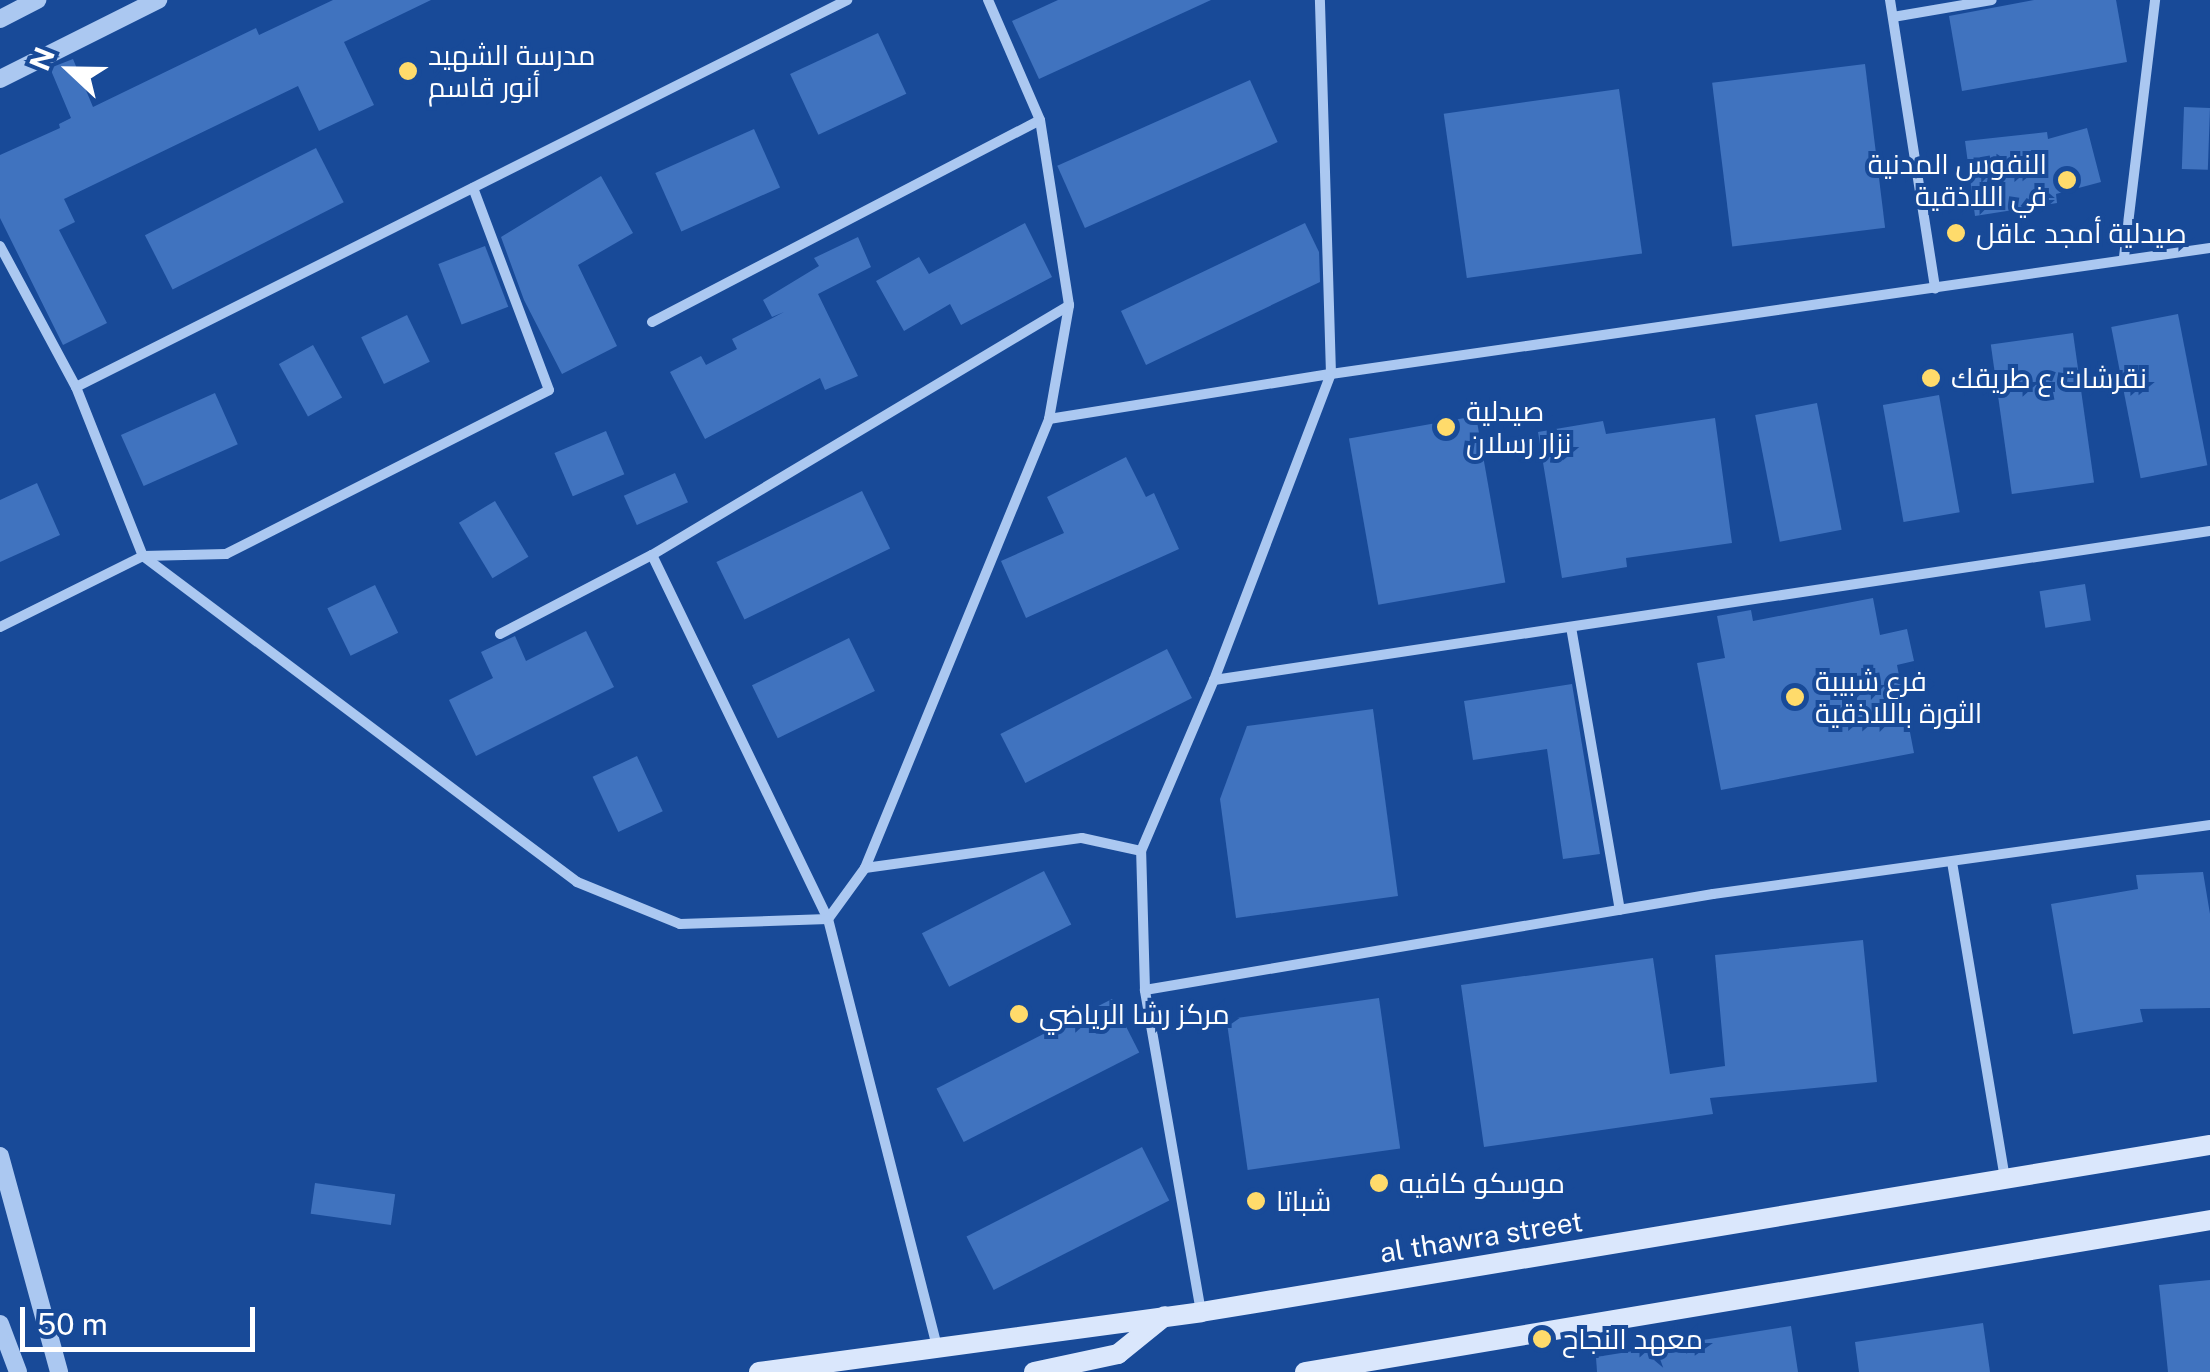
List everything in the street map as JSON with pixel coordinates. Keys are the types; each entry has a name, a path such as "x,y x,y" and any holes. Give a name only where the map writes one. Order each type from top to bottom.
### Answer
{"main road":[{"name":"al thawra street","path":"758,1372 1200,1312 2210,1144"},
{"path":"1305,1372 2210,1220"},
{"path":"1034,1372 1118,1354 1165,1316"}],"street":[{"path":"0,19 37,0"},
{"path":"0,79 158,0"},
{"path":"76,387 847,0"},
{"path":"828,920 864,868 1049,420 1069,305 1040,120 988,0"},
{"path":"1200,1312 1145,990 1140,851 1214,680 1332,374 1320,0"},
{"path":"1890,0 1935,289"},
{"path":"1893,18 1992,0"},
{"path":"2124,257 2155,0"},
{"path":"652,322 1040,120"},
{"path":"0,626 143,556 226,554 549,390 472,188"},
{"path":"0,246 76,387 143,556 577,882 680,924 828,920"},
{"path":"1049,420 1332,374 1935,289 2124,257 2210,248"},
{"path":"500,634 652,555 1069,305"},
{"path":"1214,680 2210,530"},
{"path":"652,555 828,920 938,1346"},
{"path":"1571,627 1620,910"},
{"path":"1145,990 1620,910 2210,825"},
{"path":"864,868 1082,838 1140,851"},
{"path":"1952,862 2005,1178"},
{"path":"0,1156 59,1372"},
{"path":"0,1324 18,1372"}],"building":[{"path":"333,0 431,0 344,42 374,105 319,131 298,86 64,199 75,222 59,230 107,323 63,345 0,218 0,155 60,128 59,124 71,118 50,68 73,59 93,107 256,28 259,35"},
{"path":"1058,0 1211,0 1039,79 1012,21"},
{"path":"2034,0 2116,0 2127,62 1962,91 1949,16"},
{"path":"878,33 906,94 818,135 790,74"},
{"path":"1865,64 1885,228 1732,247 1712,83"},
{"path":"1250,80 1278,142 1085,228 1057,166"},
{"path":"1619,89 1642,253 1467,278 1444,114"},
{"path":"2184,107 2210,108 2208,170 2182,169"},
{"path":"2087,128 2101,182 2056,194 2057,203 1975,216 1965,141 2047,132 2048,139"},
{"path":"754,129 780,187 681,231 655,173"},
{"path":"316,148 344,202 173,290 145,235"},
{"path":"601,176 633,233 578,265 617,346 562,374 524,300 501,237"},
{"path":"1025,223 1052,277 961,325 950,304 904,331 876,281 919,257 929,274"},
{"path":"1305,223 1319,252 1320,282 1146,365 1121,311"},
{"path":"858,237 871,267 818,294 858,376 825,390 820,378 705,439 670,372 701,356 706,365 737,349 732,339 784,312 772,317 763,300 819,266 814,258"},
{"path":"485,246 508,307 462,325 438,264"},
{"path":"2178,314 2207,465 2141,478 2111,327"},
{"path":"407,315 430,362 384,384 361,337"},
{"path":"2073,333 2094,483 2012,494 1991,345"},
{"path":"313,345 342,397 308,416 279,364"},
{"path":"215,393 238,444 144,486 121,435"},
{"path":"1939,395 1960,512 1904,522 1883,405"},
{"path":"1817,403 1842,530 1780,542 1755,415"},
{"path":"1476,416 1505,582 1378,605 1349,438"},
{"path":"1715,418 1732,543 1626,558 1627,567 1562,578 1538,432 1603,421 1606,434"},
{"path":"606,431 624,474 573,496 554,453"},
{"path":"1126,457 1146,497 1154,493 1179,549 1026,618 1001,561 1064,533 1047,497"},
{"path":"675,473 688,502 637,525 624,496"},
{"path":"37,483 60,535 0,562 0,500"},
{"path":"862,491 890,549 744,620 716,562"},
{"path":"495,501 528,557 492,578 459,523"},
{"path":"2085,584 2091,621 2045,628 2040,591"},
{"path":"375,585 398,633 351,656 327,608"},
{"path":"1873,598 1880,635 1907,629 1914,661 1897,665 1914,753 1721,790 1697,663 1725,658 1717,616 1751,610 1753,621"},
{"path":"586,631 614,687 476,756 449,700 493,678 481,652 515,636 526,661"},
{"path":"849,638 875,691 778,738 752,685"},
{"path":"1167,649 1192,698 1025,783 1000,734"},
{"path":"1572,684 1600,854 1563,859 1547,749 1473,760 1464,701"},
{"path":"1373,709 1398,896 1236,918 1220,799 1247,726"},
{"path":"637,756 663,811 618,832 593,777"},
{"path":"1044,871 1071,924 949,987 922,933"},
{"path":"2203,872 2210,914 2210,1008 2140,1009 2143,1022 2073,1034 2051,904 2138,889 2136,875"},
{"path":"1863,940 1877,1082 1710,1098 1713,1114 1484,1147 1461,985 1653,958 1670,1074 1725,1066 1715,955"},
{"path":"1379,998 1400,1149 1248,1170 1226,1019"},
{"path":"1112,999 1139,1052 964,1142 936,1088"},
{"path":"1142,1147 1169,1200 994,1290 966,1236"},
{"path":"315,1183 395,1194 391,1225 311,1214"},
{"path":"2210,1280 2210,1372 2168,1372 2159,1285"},
{"path":"1983,1323 1990,1372 1859,1372 1855,1342"},
{"path":"1791,1326 1798,1372 1597,1372 1596,1357"}],"place":[{"name":"مدرسة الشهيد أنور قاسم","path":"408,71"},
{"name":"النفوس المدنية في اللاذقية","path":"2067,180"},
{"name":"صيدلية أمجد عاقل","path":"1956,233"},
{"name":"نقرشات ع طريقك","path":"1931,378"},
{"name":"صيدلية نزار رسلان","path":"1446,427"},
{"name":"فرع شبيبة الثورة باللاذقية","path":"1795,697"},
{"name":"مركز رشا الرياضي","path":"1019,1014"},
{"name":"موسكو كافيه","path":"1379,1183"},
{"name":"شباتا","path":"1256,1201"},
{"name":"معهد النجاح","path":"1542,1339"}]}
